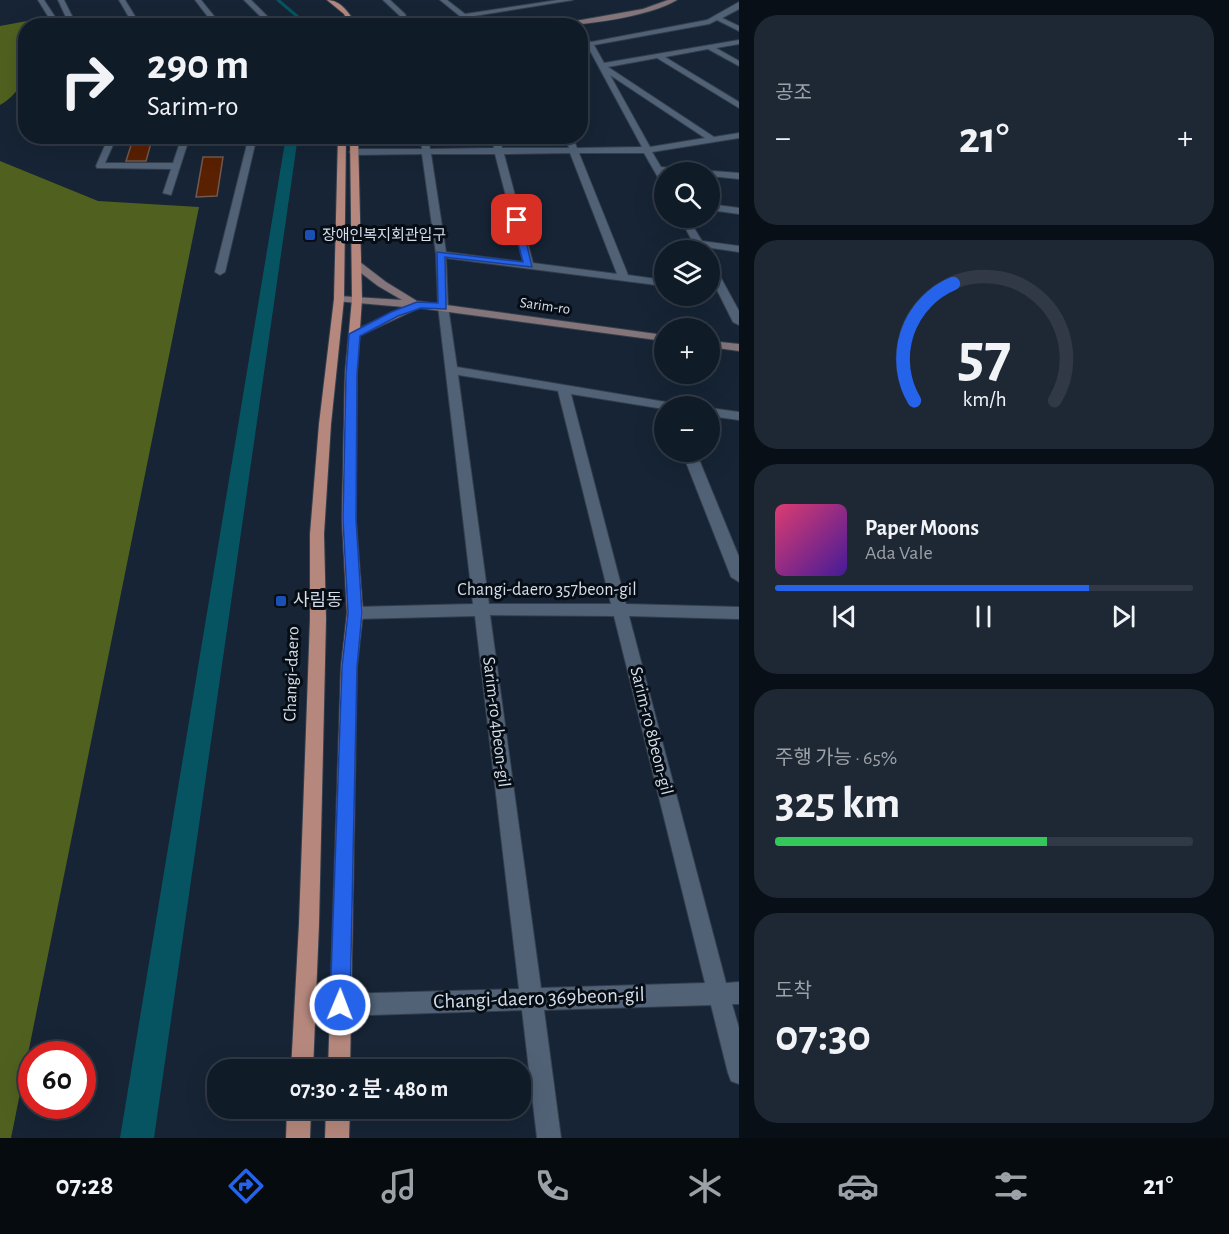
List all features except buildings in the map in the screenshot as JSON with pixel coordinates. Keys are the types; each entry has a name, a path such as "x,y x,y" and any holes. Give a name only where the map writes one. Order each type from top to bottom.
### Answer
{"main road":[{"path":"327,2 338,17"},
{"path":"327,2 346,13 349,18"},
{"name":"Changi-daero","path":"303,1059 318,619 317,534 325,424 339,299 342,144"},
{"path":"339,1059 349,667 355,613 349,520 351,374 357,299 353,144"},
{"path":"298,1138 299,1119"},
{"path":"337,1138 338,1119"}],"street":[{"path":"41,0 53,18"},
{"path":"61,0 70,18"},
{"path":"122,0 133,18"},
{"path":"198,0 213,18"},
{"path":"247,0 266,18"},
{"path":"386,0 404,18"},
{"path":"445,0 464,16 570,0"},
{"path":"588,20 644,11 674,0"},
{"path":"654,163 590,44 684,28 718,18 737,7 738,1"},
{"path":"718,18 738,29"},
{"path":"602,66 738,42"},
{"path":"709,47 738,64"},
{"path":"658,56 738,106"},
{"path":"602,66 712,139"},
{"path":"353,144 425,151 575,152 646,150 738,135"},
{"path":"110,144 100,166 176,166"},
{"path":"168,193 183,144"},
{"path":"220,272 250,144"},
{"name":"Sarim-ro 4beon-gil","path":"425,144 441,254 443,306 549,1138"},
{"path":"497,144 529,266"},
{"path":"572,144 624,278"},
{"path":"723,174 738,171"},
{"path":"720,174 738,176"},
{"path":"720,208 738,211"},
{"path":"720,248 738,249"},
{"path":"441,254 654,282"},
{"name":"Sarim-ro","path":"356,264 382,284 420,304"},
{"path":"720,290 738,292"},
{"path":"720,296 738,322"},
{"name":"Sarim-ro","path":"339,299 443,306 654,337"},
{"name":"Sarim-ro","path":"355,334 420,304"},
{"path":"720,345 738,348"},
{"path":"452,370 654,404"},
{"name":"Sarim-ro 8beon-gil","path":"563,388 620,608 728,993 738,1073"},
{"path":"720,413 738,416"},
{"path":"693,462 738,577"},
{"name":"Changi-daero 357beon-gil","path":"355,613 620,608 738,613"},
{"name":"Changi-daero 369beon-gil","path":"340,1005 728,993"}],"green space":[{"path":"18,23 18,89 0,105 0,26"},
{"path":"0,161 98,201 199,207 31,1041 18,1041 18,1103 11,1138 0,1138"}],"waterway":[{"path":"278,0 298,18"},
{"path":"137,1138 291,144"}],"place":[{"name":"장애인복지회관입구","path":"310,235"},
{"name":"사림동","path":"281,601"}],"route":[{"path":"340,1005 349,667 355,613 349,520 351,374 355,334 420,304 443,306 441,254 529,266 517,220"}]}
